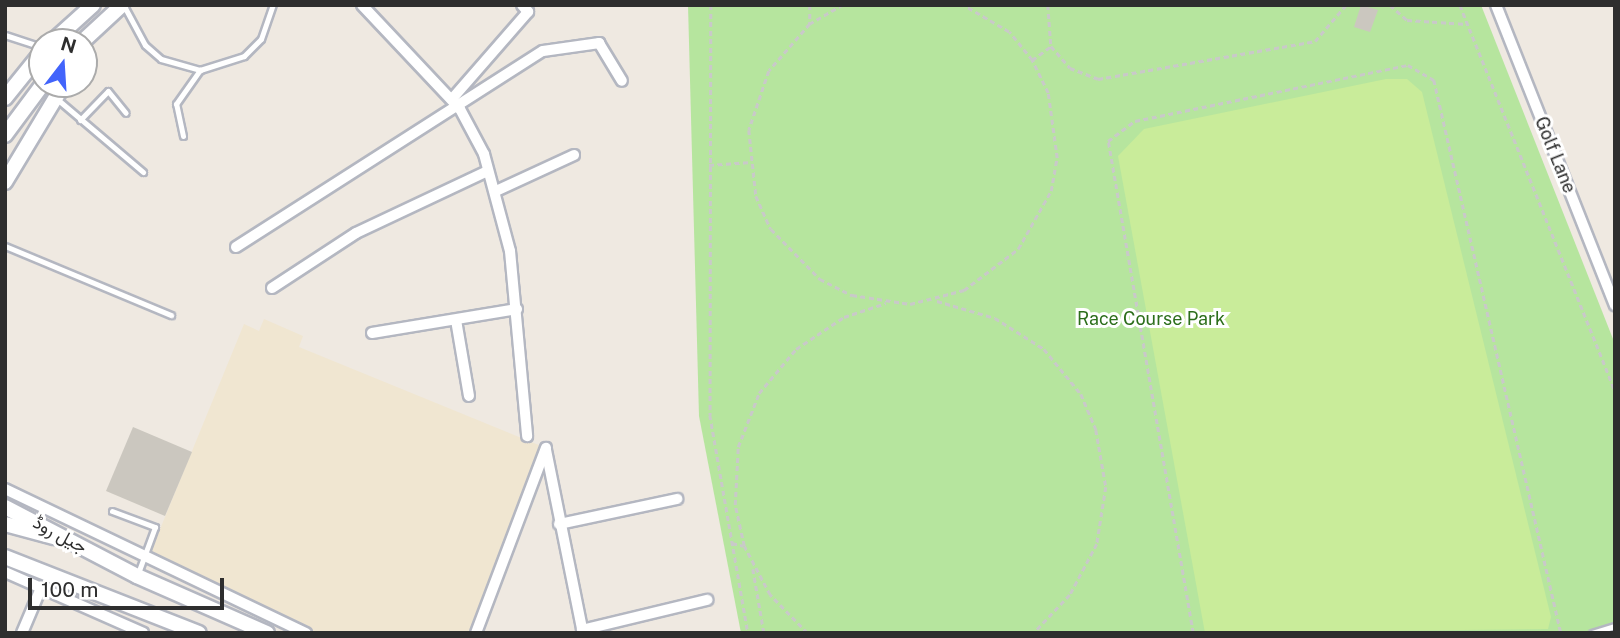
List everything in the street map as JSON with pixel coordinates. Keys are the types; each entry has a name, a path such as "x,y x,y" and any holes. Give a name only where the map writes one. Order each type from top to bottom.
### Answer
{"main road":[{"path":"68,28 93,5"},
{"path":"97,28 123,5"},
{"path":"98,31 105,20"},
{"path":"5,98 28,68"},
{"path":"5,135 33,98"},
{"path":"5,182 54,98"},
{"name":"جیل روڈ","path":"5,507 137,576 267,633"},
{"path":"5,524 65,538"},
{"path":"5,557 199,633"}],"street":[{"path":"362,5 460,109 496,191 517,309 527,436"},
{"path":"452,99 528,12 523,5"},
{"name":"Golf Lane","path":"1496,5 1615,305"},
{"path":"236,247 460,109 543,51 599,43 622,81"},
{"path":"496,191 574,155"},
{"path":"272,288 356,233 488,171"},
{"path":"372,333 517,309"},
{"path":"456,320 469,396"},
{"path":"476,633 545,448 582,631 707,600"},
{"path":"5,489 143,560 306,633"},
{"path":"559,524 677,499"},
{"path":"5,572 143,633"},
{"path":"22,633 41,588"}],"lane":[{"path":"123,5 145,45 161,59 200,70 244,56 261,39 273,5"},
{"path":"6,35 28,44"},
{"path":"183,136 176,104 200,70"},
{"path":"80,120 108,91 126,113"},
{"path":"56,98 143,172"},
{"path":"5,246 171,315"},
{"path":"112,511 155,527 137,576"},
{"path":"1592,633 1615,626"}],"path":[{"path":"711,5 710,415 748,633"},
{"path":"810,5 810,24"},
{"path":"843,5 810,24 787,45 760,90 749,162 771,229 793,257 820,279 887,303"},
{"path":"934,300 993,274 1018,249 1051,191 1055,122 1032,60 1009,32 963,5"},
{"path":"1048,5 1051,46 1070,68 1098,79 1315,41 1346,5"},
{"path":"1390,5 1407,20 1468,24"},
{"path":"1460,5 1615,391"},
{"path":"1032,60 1051,46"},
{"path":"1193,633 1108,141 1135,121 1408,65 1434,80 1561,633"},
{"path":"709,165 749,162"},
{"path":"807,633 782,610 752,565 744,546 735,467 759,393 811,337 887,303 934,300 995,318 1044,349 1081,394 1097,430 1106,487 1097,544 1070,595 1034,633"},
{"path":"732,543 744,546"},
{"path":"752,565 764,633"}],"shaded area":[{"path":"264,319 303,336 299,347 546,448 476,633 306,633 147,561 244,324 259,331"}],"green space":[{"name":"Race Course Park","path":"688,5 1481,5 1615,344 1615,633 741,633 699,416"},
{"path":"1386,79 1407,79 1422,92 1551,617 1548,629 1205,633 1118,156 1144,129"}],"building":[{"path":"1361,5 1378,10 1370,32 1354,27"},
{"path":"133,427 192,452 165,516 106,491"}]}
